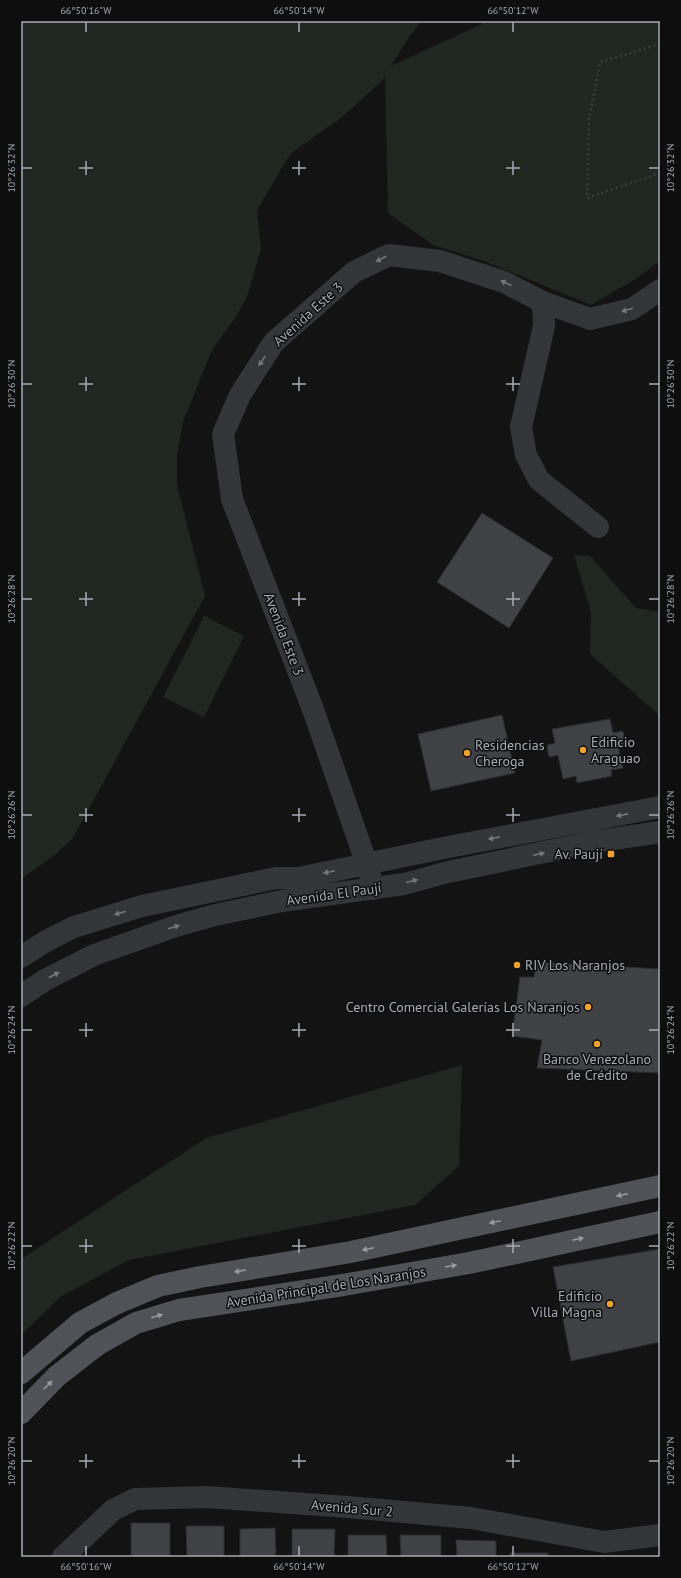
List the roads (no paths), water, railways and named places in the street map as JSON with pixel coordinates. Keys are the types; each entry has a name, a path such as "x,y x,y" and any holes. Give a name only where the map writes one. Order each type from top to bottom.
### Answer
{"main road":[{"name":"Avenida Principal de Los Naranjos","path":"21,1373 80,1323 117,1302 158,1286 200,1277 351,1252 660,1186"},
{"name":"Avenida Principal de Los Naranjos","path":"21,1413 57,1376 96,1345 136,1323 179,1310 337,1286 469,1263 660,1222"}],"street":[{"name":"Avenida Este 3","path":"374,889 367,864 314,712 232,499 223,434 240,395 274,342 354,272 389,255 440,261 504,282 543,302 590,319 632,309 660,290"},
{"path":"543,302 544,326 520,427 526,455 539,480 598,527"},
{"name":"Avenida El Paují","path":"21,957 46,941 74,927 142,906 276,878 299,878 464,844 660,807"},
{"name":"Avenida El Paují","path":"21,996 45,980 94,955 176,926 215,915 282,901 404,884 448,872 594,842 660,832"},
{"name":"Avenida Sur 2","path":"63,1557 113,1510 135,1499 207,1496 471,1518 604,1542 660,1535"}],"place":[{"name":"Edificio Araguao","path":"583,750"},
{"name":"Residencias Cheroga","path":"467,753"},
{"name":"Av. Paují","path":"611,854"},
{"name":"RIV Los Naranjos","path":"517,965"},
{"name":"Centro Comercial Galerías Los Naranjos","path":"588,1007"},
{"name":"Banco Venezolano de Crédito","path":"597,1044"},
{"name":"Edificio Villa Magna","path":"610,1304"}]}
